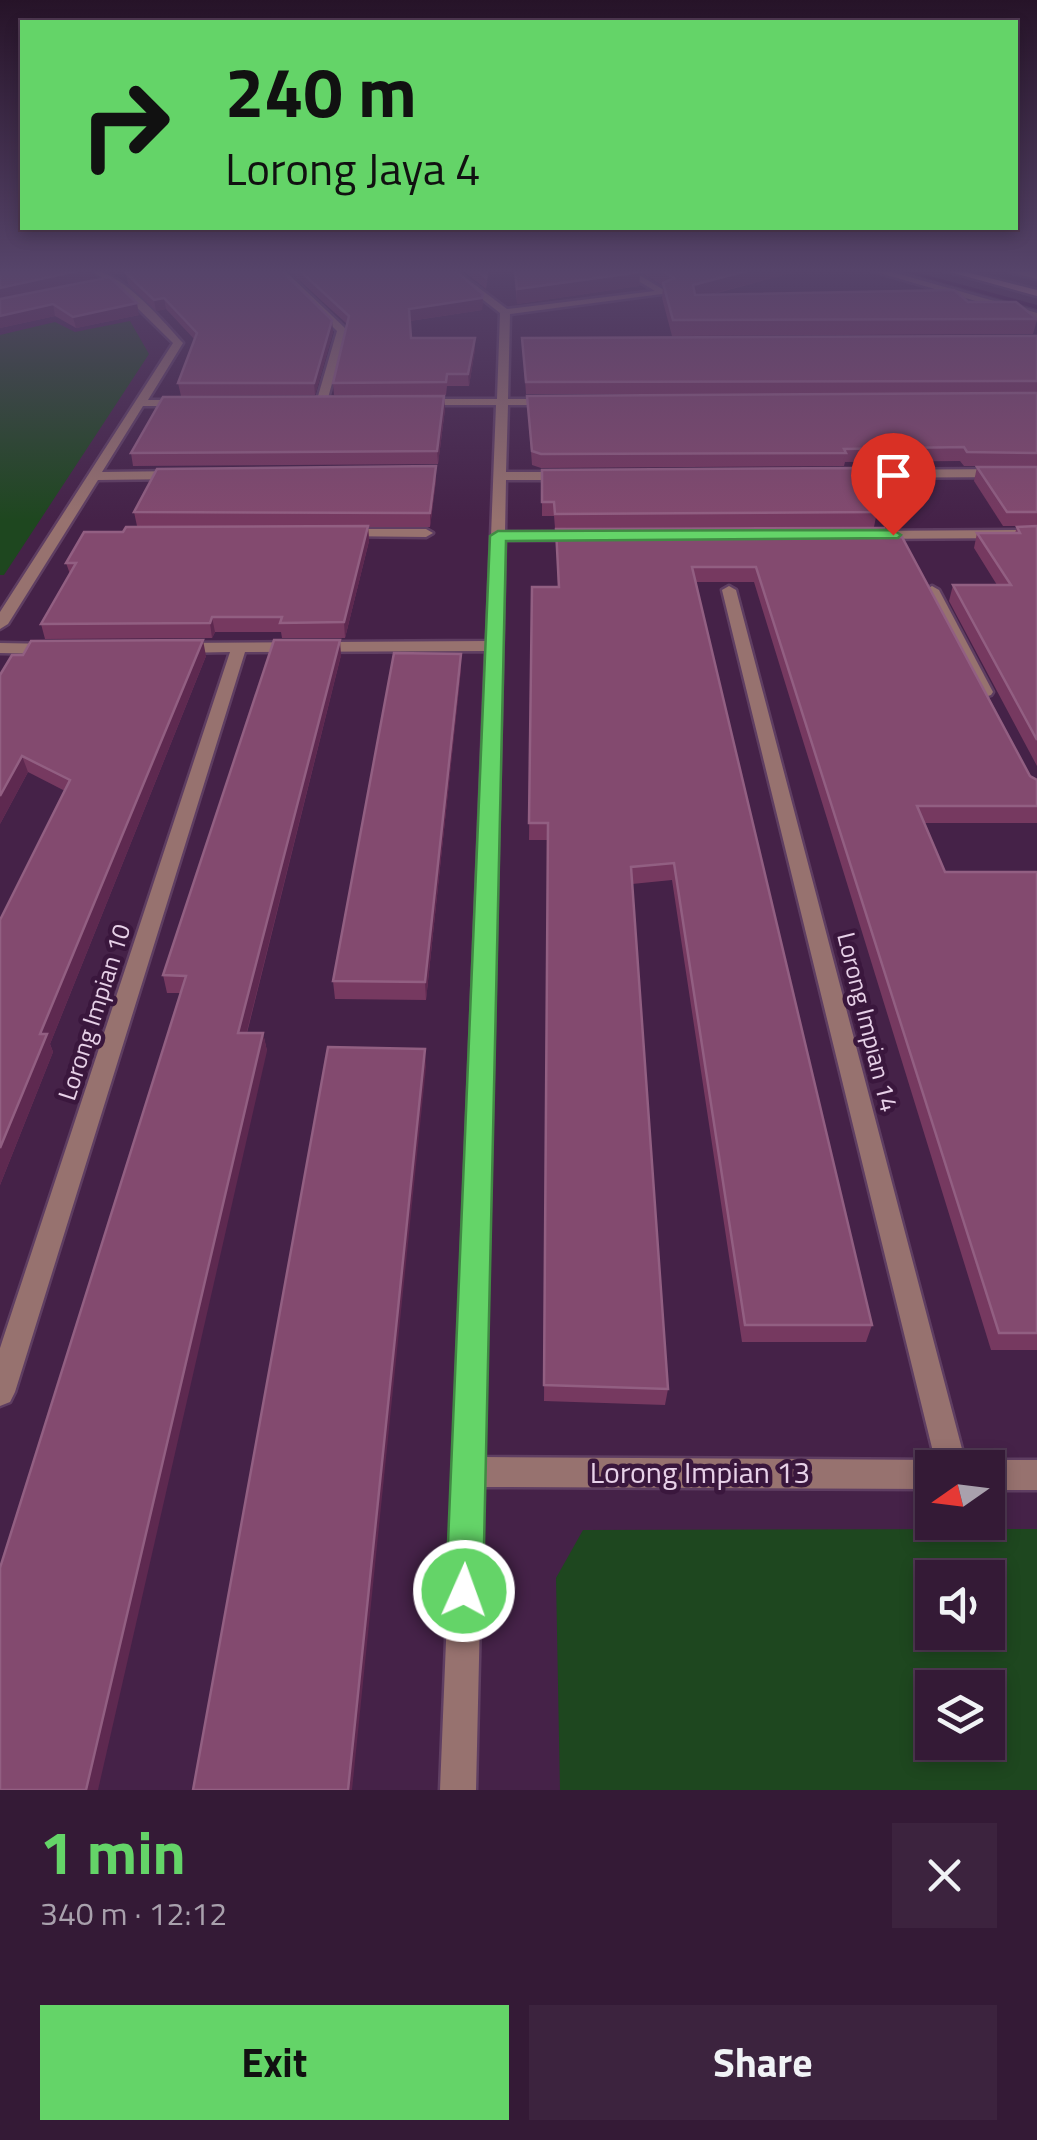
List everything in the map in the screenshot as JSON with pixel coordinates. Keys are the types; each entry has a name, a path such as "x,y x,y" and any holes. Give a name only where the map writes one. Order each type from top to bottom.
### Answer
{"street":[{"path":"0,624 171,354"},
{"path":"322,403 336,354"},
{"path":"458,1790 504,354"},
{"path":"304,403 339,402"},
{"path":"407,402 559,402"},
{"path":"142,403 196,403"},
{"path":"818,474 1037,473"},
{"path":"93,476 190,475"},
{"path":"500,476 579,476"},
{"path":"329,533 426,533"},
{"path":"56,534 76,534"},
{"path":"854,535 1037,534"},
{"path":"498,536 597,536"},
{"name":"Lorong Impian 14","path":"729,590 947,1450"},
{"path":"932,590 993,707"},
{"path":"166,648 494,646"},
{"path":"0,648 74,649"},
{"name":"Lorong Impian 10","path":"0,1392 239,648"},
{"name":"Lorong Impian 13","path":"468,1472 915,1474"},
{"path":"1005,1475 1037,1475"}],"green space":[{"path":"0,354 149,354 4,575 0,575"},
{"path":"915,1529 915,1540 1005,1540 1005,1529 1037,1529 1037,1790 560,1790 556,1578 583,1530"}],"building":[{"path":"189,354 322,354 314,383 178,383"},
{"path":"340,354 472,354 468,374 447,374 446,382 333,383"},
{"path":"523,354 1037,354 1037,381 526,382"},
{"path":"1037,393 1037,453 967,452 964,447 844,449 846,453 541,454 532,451 527,396"},
{"path":"444,396 437,451 131,453 163,397"},
{"path":"436,466 430,513 134,512 157,469"},
{"path":"977,467 1037,467 1037,512 1007,512"},
{"path":"854,468 877,512 555,514 554,502 542,502 542,470"},
{"path":"368,526 344,622 280,623 282,617 212,617 210,623 41,624 76,563 66,563 84,532 123,532 126,527"},
{"path":"1037,526 1037,740 953,585 1011,585 977,533 1020,533 1017,527"},
{"path":"884,528 888,537 902,537 1030,776 1037,780 1037,806 917,806 945,872 1037,872 1037,1333 999,1333 756,567 692,567 872,1325 745,1325 674,863 631,867 668,1389 544,1385 548,823 529,823 532,587 559,587 556,529"},
{"path":"203,640 40,1034 47,1034 0,1148 0,920 70,780 22,756 0,796 0,675 12,655 23,655 31,641"},
{"path":"274,640 340,640 238,1033 263,1033 86,1790 0,1790 0,1568 186,976 163,975"},
{"path":"394,653 461,654 425,982 333,981"},
{"path":"328,1047 425,1049 348,1790 193,1790"}],"route":[{"path":"464,1591 498,536 893,535"}]}
